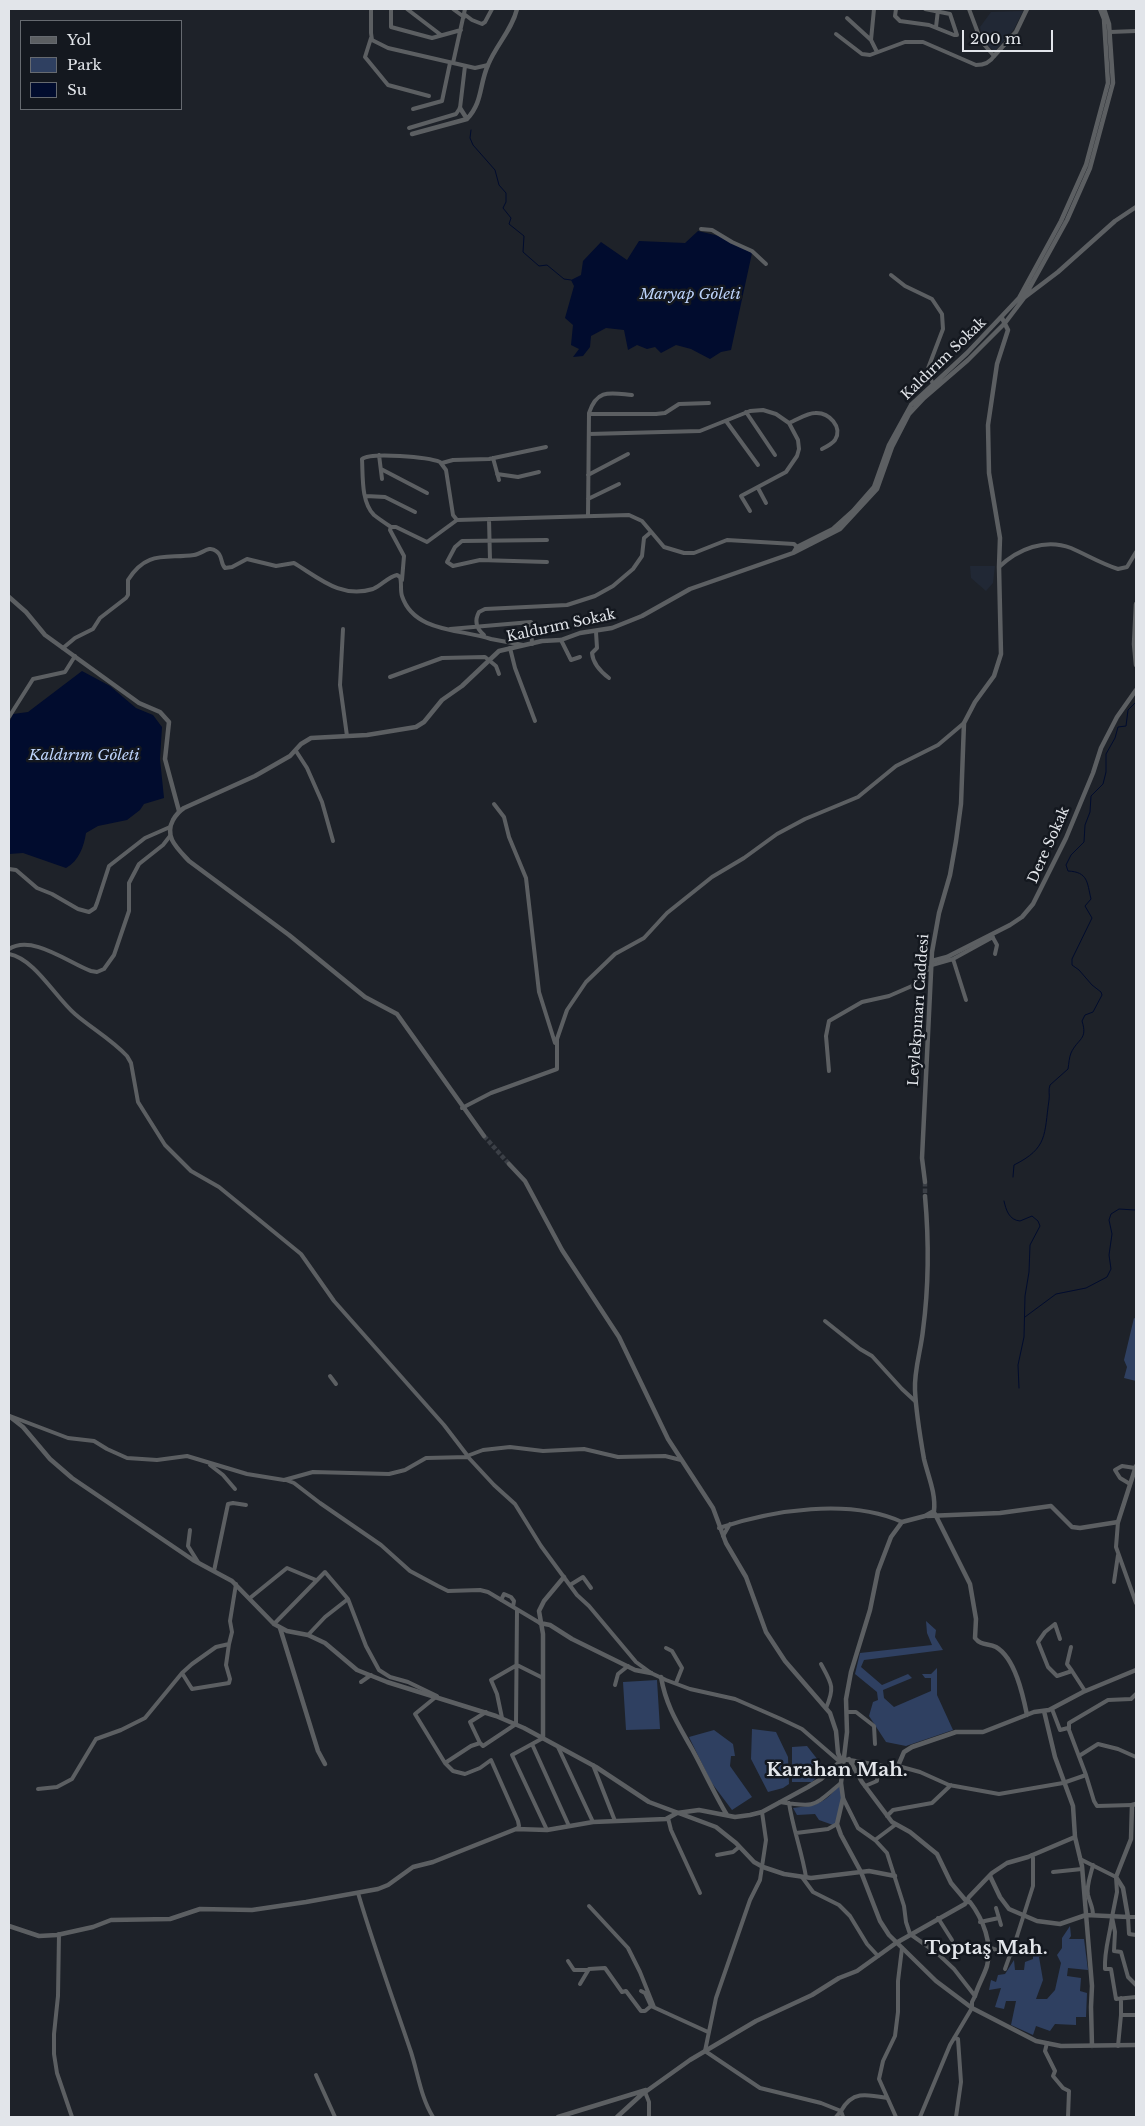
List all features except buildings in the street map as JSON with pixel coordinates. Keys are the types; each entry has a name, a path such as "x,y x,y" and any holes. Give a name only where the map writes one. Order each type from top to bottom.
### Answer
{"street":[{"path":"371,9 371,38 365,57 388,85 429,96"},
{"path":"390,9 391,27 432,38 461,30"},
{"path":"407,9 441,35"},
{"path":"453,9 482,24 492,9"},
{"path":"414,109 442,101 466,9"},
{"path":"412,134 467,119 478,105 488,65 509,29 517,9"},
{"path":"871,40 874,9"},
{"path":"896,9 895,16 900,21 929,25 958,35 950,14 938,9 925,9"},
{"path":"936,28 938,9"},
{"path":"969,9 981,41 994,56"},
{"path":"836,34 862,54 870,55 905,42 922,42 976,65 991,61 1016,32 1027,9"},
{"path":"1022,298 1086,165 1108,83 1104,19 1100,9"},
{"path":"1022,298 1067,220 1090,168 1113,83 1110,32 1108,16 1104,9"},
{"path":"847,18 871,40 877,52"},
{"path":"1110,32 1136,31"},
{"path":"371,38 388,48 452,63 475,68 488,65"},
{"path":"409,128 453,116 460,108 465,66"},
{"path":"475,68 485,77"},
{"path":"460,108 467,119"},
{"name":"Kaldırım Sokak","path":"179,811 254,776 296,751 301,744 311,738 398,731 421,725 442,700 462,686 499,651 523,645 561,640 580,633 612,628 642,616 690,589 793,553 799,548 840,529 873,495 882,477 892,447 909,414 934,387 1003,321 1022,298 1033,294 1114,221 1136,207"},
{"path":"701,229 712,230 752,251 766,264"},
{"path":"890,275 905,286 932,299 942,314 943,329 927,371 934,387"},
{"name":"Leylekpınarı Caddesi","path":"925,1182 922,1158 932,963 937,922 949,883 959,817 964,723 975,702 992,681 1001,659 1000,538 989,473 988,425 997,364 1008,330 1003,321"},
{"path":"588,516 589,414 592,404 605,393 632,394"},
{"path":"589,414 656,414 664,413 679,404 709,403"},
{"path":"589,434 700,431 746,412 768,411 779,416 789,423 799,443 797,456 786,472 741,496 750,511"},
{"path":"746,412 775,455"},
{"path":"789,423 814,413 830,417 837,428 837,435 834,442 822,449"},
{"path":"726,421 758,465"},
{"path":"546,446 494,458 452,460 442,463 434,460 379,455 366,457 362,459 366,496 373,514 391,527 396,527 427,542 457,520 629,515 642,521 664,547 684,553 694,554 727,540 794,544 799,548"},
{"path":"588,475 628,454"},
{"path":"379,455 382,479"},
{"path":"494,458 499,480"},
{"path":"442,463 446,470 452,514 457,520"},
{"path":"381,469 427,493"},
{"path":"497,474 518,477 539,472"},
{"path":"588,499 619,484"},
{"path":"758,488 766,503"},
{"path":"366,496 385,497 415,512"},
{"path":"489,519 490,560"},
{"path":"391,527 390,530 404,556 402,595 411,610 431,625 523,645"},
{"path":"491,639 484,635 478,627 477,615 485,609 567,605 595,596 624,578 638,562 643,552 644,538 651,532"},
{"path":"547,540 460,542 454,548 447,562 452,566 480,560 547,562"},
{"path":"999,567 1016,552 1037,545 1066,547 1118,569 1127,567 1136,552"},
{"path":"63,648 75,638 94,629 100,618 126,598 128,580 132,574 145,563 159,557 196,555 212,549 220,554 222,564 227,568 236,566 247,559 276,566 294,563 320,581 350,592 373,589 394,575 400,577 402,582"},
{"path":"9,598 26,612 40,631 105,680 139,703 160,712 168,720 170,728 166,762 179,811 170,827 170,836 176,848 195,866 289,934 365,997 397,1014 462,1108 484,1136"},
{"path":"1136,604 1134,644 1136,665"},
{"path":"449,629 531,622 532,644"},
{"path":"343,629 340,685 346,736"},
{"path":"596,632 597,648 592,653 592,657 599,670 610,678"},
{"path":"561,640 571,660 580,657"},
{"path":"510,648 535,722"},
{"path":"9,717 33,679 65,672 75,656"},
{"path":"390,677 442,658 464,657 489,659 496,666 499,674"},
{"name":"Dere Sokak","path":"932,963 1010,925 1022,917 1038,897 1064,843 1093,773 1101,748 1117,717 1136,690"},
{"path":"556,1045 567,1010 586,982 615,954 644,938 656,923 680,902 712,877 744,858 777,834 805,819 858,797 896,766 938,745 964,723"},
{"path":"296,751 307,768 322,802 334,842"},
{"path":"462,1108 491,1093 557,1069 556,1045 539,992 526,878 509,837 504,817 494,804"},
{"path":"9,869 19,871 37,888 78,909 89,912 95,908 109,866 145,838 170,827"},
{"path":"9,949 20,945 38,947 91,971 104,970 114,955 129,911 131,880 141,861 163,845 170,836"},
{"path":"829,1071 826,1036 829,1021 862,1002 889,996 912,986 932,963 953,959 992,935 997,945 995,954"},
{"path":"9,954 17,956 25,962 75,1014 126,1056 131,1063 138,1102 165,1145 191,1171 219,1188 301,1254 334,1301 444,1425 468,1456 494,1485 515,1504 541,1546 570,1585 636,1662 651,1673"},
{"path":"953,959 966,1000"},
{"path":"509,1164 526,1181 562,1250 619,1337 660,1425 680,1460 706,1496 719,1528 746,1577 766,1632 785,1661 826,1708 835,1726 841,1760"},
{"path":"925,1196 929,1236 929,1278 924,1329 915,1378 915,1401 924,1459 935,1502 935,1513 970,1584 976,1619 974,1638 979,1644 997,1648 1008,1661 1019,1680 1027,1715"},
{"path":"826,1321 860,1349 872,1356 915,1401"},
{"path":"330,1376 336,1384"},
{"path":"9,1416 68,1438 94,1441 127,1458 157,1460 187,1456 208,1464 247,1474 294,1483 381,1545 410,1571 438,1586 456,1591 480,1590 488,1592 540,1623 550,1625 572,1639 628,1666 651,1673 676,1684 735,1699 781,1719 802,1730 841,1760"},
{"path":"9,1416 23,1428 50,1459 72,1478 108,1501 136,1523 198,1563 236,1584 274,1624 280,1628 325,1643 357,1670 486,1712 516,1724 593,1765 649,1802 716,1827 754,1862 763,1867 784,1874 804,1877 861,1872 895,1876"},
{"path":"284,1480 313,1472 389,1474 405,1470 426,1458 468,1456 490,1449 514,1448 543,1451 584,1449 618,1457 665,1456 680,1460"},
{"path":"208,1464 223,1475 236,1489"},
{"path":"1130,1484 1120,1478 1115,1470 1122,1466 1136,1467 1118,1522 1116,1547 1136,1603"},
{"path":"214,1571 228,1504 246,1504"},
{"path":"719,1528 730,1524 786,1513 836,1508 863,1510 902,1522 935,1513 1000,1513 1050,1506 1072,1527 1080,1528 1118,1522"},
{"path":"902,1522 891,1537 878,1571 870,1610 848,1686 841,1760 843,1798 858,1828 875,1840 887,1854 895,1876 910,1934 937,1953 975,1996"},
{"path":"723,1536 730,1524"},
{"path":"190,1530 188,1546 198,1563"},
{"path":"1114,1582 1118,1555"},
{"path":"250,1598 287,1568 316,1580"},
{"path":"274,1624 324,1572 348,1600 366,1646 379,1670 390,1677 408,1682 437,1696"},
{"path":"543,1738 543,1634 539,1611 544,1601 564,1577"},
{"path":"570,1585 583,1577 591,1588"},
{"path":"182,1673 192,1689 229,1683 230,1679 226,1665 232,1632 230,1621 236,1584"},
{"path":"501,1600 504,1594 511,1597 514,1601 515,1609 517,1665 516,1724"},
{"path":"308,1636 325,1617 348,1600"},
{"path":"1060,1639 1055,1624 1045,1632 1038,1642 1048,1667 1054,1676 1072,1671"},
{"path":"280,1628 318,1750 325,1764"},
{"path":"38,1789 57,1787 72,1779 96,1740 145,1718 182,1673 216,1647 229,1644"},
{"path":"1071,1647 1067,1664 1085,1691"},
{"path":"666,1648 672,1652 682,1668 676,1684"},
{"path":"821,1664 831,1680 830,1699 826,1708"},
{"path":"517,1665 544,1678"},
{"path":"502,1718 497,1694 491,1680 517,1665"},
{"path":"615,1685 618,1674 628,1666"},
{"path":"898,1766 904,1752 920,1744 956,1732 983,1732 1027,1715 1052,1709 1085,1691 1136,1670"},
{"path":"361,1682 371,1675"},
{"path":"661,1677 664,1693 677,1726 727,1815"},
{"path":"1136,1694 1131,1699 1108,1700 1069,1722 1069,1730 1097,1806 1134,1804 1134,1840 1116,1877 1117,1892 1111,1933 1106,1943 1105,1969 1111,1969 1116,1999 1136,1997"},
{"path":"437,1696 415,1714 445,1763 453,1771 465,1774 480,1768 490,1760 518,1821 519,1826 517,1829"},
{"path":"1052,1709 1060,1730 1068,1728 1069,1730"},
{"path":"1044,1711 1063,1783 1073,1806 1075,1837 1082,1869 1092,1986 1092,2046"},
{"path":"480,1744 470,1722 486,1712"},
{"path":"847,1712 856,1712 874,1726 875,1744"},
{"path":"445,1763 471,1746 480,1744 483,1746 516,1724"},
{"path":"543,1738 512,1755 547,1830"},
{"path":"532,1744 569,1826"},
{"path":"1079,1756 1098,1744 1118,1749 1136,1757"},
{"path":"558,1746 592,1822"},
{"path":"849,1759 865,1786 895,1825 910,1832 937,1854 951,1883 976,1910 987,1938 987,1965 972,2002 972,2008 954,2038 920,2117"},
{"path":"9,1926 39,1936 93,1927 111,1920 170,1919 200,1909 252,1910 358,1893 388,1884 422,1863 433,1862 509,1830 547,1830 592,1822 668,1818 677,1813 710,1811 735,1816 762,1812 821,1779 841,1760 849,1759 894,1768 898,1766 920,1772 951,1785 999,1794 1063,1783 1086,1775"},
{"path":"865,1786 876,1781 878,1764"},
{"path":"593,1765 615,1821"},
{"path":"780,1802 804,1806 814,1804 832,1792 841,1783"},
{"path":"887,1816 893,1810 932,1802 951,1785"},
{"path":"843,1798 837,1824 840,1836 861,1872 880,1921 896,1942 936,1981 972,2008 1023,2034 1047,2043 1061,2046 1118,2046 1136,2044"},
{"path":"789,1804 804,1877 812,1892 839,1905 850,1916 867,1944 878,1956"},
{"path":"705,2052 716,1998 750,1900 760,1880 766,1840 762,1812"},
{"path":"668,1818 671,1830 700,1893"},
{"path":"796,1833 828,1829 837,1824"},
{"path":"875,1840 895,1825"},
{"path":"618,2117 645,2092 678,2068 756,2021 812,1995 839,1978 857,1971 896,1942 967,1902 969,1897 990,1876 1007,1864 1032,1856 1075,1837"},
{"path":"717,1854 733,1852 739,1847"},
{"path":"1004,1969 1033,1886 1032,1856"},
{"path":"1080,1859 1116,1877 1122,1888 1128,1917 1129,1934 1136,1935"},
{"path":"1093,1865 1087,1889 1093,1906 1093,1916"},
{"path":"1053,1872 1082,1869"},
{"path":"990,1876 1000,1897 1009,1908 1037,1921 1060,1924 1086,1915 1136,1917"},
{"path":"358,1893 379,1963 411,2052 428,2108 433,2117"},
{"path":"589,1906 628,1948 640,1972 653,2006"},
{"path":"996,1908 1001,1925"},
{"path":"1112,1916 1115,1932 1114,1951 1121,1952 1128,1977 1136,1985"},
{"path":"938,1918 952,1940"},
{"path":"980,1922 999,1918"},
{"path":"59,1934 58,1996 54,2054 57,2073 72,2117"},
{"path":"988,1947 1010,1955"},
{"path":"896,2117 879,2079 883,2062 895,2036 902,1948"},
{"path":"568,1962 574,1970 605,1968 622,1992 626,1991 641,2011 645,2011 653,2006"},
{"path":"580,1984 587,1970"},
{"path":"641,1991 645,1992 653,2006 708,2032"},
{"path":"1118,2046 1121,1998"},
{"path":"1121,2015 1136,2015"},
{"path":"954,2038 958,2040 960,2082 956,2117"},
{"path":"1047,2043 1045,2051 1055,2071 1053,2076 1063,2088 1069,2091 1068,2117"},
{"path":"705,2052 760,2088 821,2103 841,2111 844,2117"},
{"path":"316,2075 335,2117"},
{"path":"558,2117 652,2088"},
{"path":"645,2092 649,2102 650,2117"},
{"path":"836,2117 847,2101 856,2096 887,2098"}],"shaded area":[{"path":"1023,11 1014,29 996,50 993,50 983,41 980,27 991,12"},
{"path":"970,566 995,566 993,583 986,591 971,578"}],"green space":[{"path":"1134,1318 1136,1319 1136,1381 1124,1378 1127,1367 1124,1360"},
{"path":"926,1621 936,1630 935,1637 943,1650 864,1660 861,1667 882,1685 908,1674 912,1678 883,1690 884,1698 894,1707 931,1691 931,1678 925,1678 922,1674 931,1674 937,1668 937,1695 953,1730 906,1746 886,1742 869,1716 873,1702 878,1700 877,1692 855,1674 860,1653 932,1645 927,1633"},
{"path":"657,1680 660,1729 626,1730 623,1682"},
{"path":"752,1729 776,1732 788,1757 789,1784 783,1788 768,1792 751,1759"},
{"path":"714,1730 733,1744 735,1756 731,1756 730,1766 752,1797 732,1810 711,1782 689,1737"},
{"path":"807,1746 825,1769 812,1782 792,1782 792,1747"},
{"path":"839,1784 843,1798 837,1824 833,1825 819,1820 815,1814 797,1815 793,1808 819,1803 829,1796"},
{"path":"1070,1926 1071,1936 1069,1939 1084,1939 1088,1970 1068,1968 1067,1976 1081,1978 1080,1991 1087,1993 1086,2017 1076,2017 1076,2025 1055,2024 1050,2031 1036,2026 1033,2035 1011,2025 1016,2001 1006,2001 1004,2009 995,2007 1001,1988 989,1990 991,1980 996,1982 998,1975 1005,1974 1014,1960 1015,1970 1024,1970 1025,1962 1033,1959 1033,1953 1046,1955 1039,1957 1043,1980 1036,1999 1047,1999 1055,1990 1061,1963 1057,1955 1062,1948 1062,1938"}],"water":[{"name":"Maryap Göleti","path":"698,231 719,236 752,253 731,350 721,352 710,359 691,349 676,345 661,353 655,347 647,349 637,345 628,350 624,330 606,328 591,336 590,347 583,356 573,357 579,349 571,345 573,325 565,318 574,286 571,280 581,275 583,261 601,242 627,260 639,241 685,243"},
{"name":"Kaldırım Göleti","path":"82,671 110,686 136,708 153,715 162,727 160,759 164,798 144,804 140,810 127,820 98,826 86,833 80,853 71,865 66,868 23,853 9,854 9,723 13,714 28,712"}],"waterway":[{"path":"471,130 470,138 473,145 495,170 499,185 506,193 506,202 503,208 511,218 509,224 524,236 523,252 539,266 547,265 564,279 571,280"},
{"path":"1013,1177 1014,1165 1033,1153 1039,1146 1045,1131 1050,1085 1068,1069 1071,1053 1083,1036 1084,1027 1082,1021 1085,1015 1093,1012 1102,995 1072,965 1072,959 1092,918 1085,906 1091,899 1086,879 1079,873 1068,871 1066,865 1071,855 1084,842 1085,825 1090,812 1091,796 1103,784 1106,772 1106,754 1115,738 1118,727 1126,726 1128,710 1136,702"},
{"path":"1004,1201 1007,1211 1013,1219 1020,1221 1032,1216 1038,1221 1040,1226 1030,1245 1029,1272 1025,1296 1024,1337 1018,1365 1019,1388"},
{"path":"1025,1317 1056,1294 1086,1288 1107,1277 1111,1269 1109,1255 1112,1234 1109,1220 1111,1214 1119,1209 1135,1210 1136,1208"}],"tunnel":[{"path":"484,1136 509,1164"},
{"path":"925,1182 925,1196"}],"district":[{"name":"Karahan Mah.","path":"837,1771"},
{"name":"Toptaş Mah.","path":"986,1949"}]}
